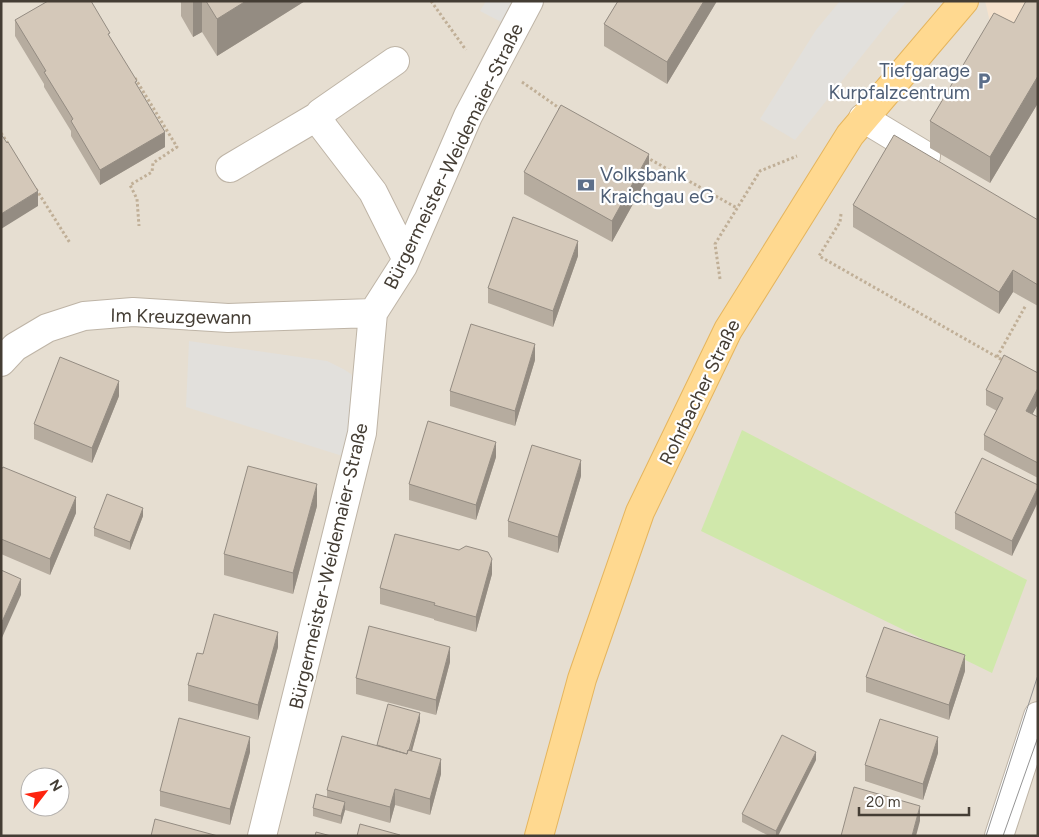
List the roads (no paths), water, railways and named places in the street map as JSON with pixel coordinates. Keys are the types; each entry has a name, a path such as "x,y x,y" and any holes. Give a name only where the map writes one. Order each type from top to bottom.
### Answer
{"main road":[{"name":"Rohrbacher Straße","path":"539,836 582,679 640,512 728,330 850,135 964,1"}],"street":[{"name":"Bürgermeister-Weidemaier-Straße","path":"262,836 362,433 373,313 403,266 468,116 529,1"},
{"path":"230,168 318,116 396,61"},
{"path":"318,116 324,128 372,192 406,258"},
{"path":"863,118 945,167"},
{"name":"Im Kreuzgewann","path":"1,362 16,347 46,328 84,316 133,312 228,318 373,313"},
{"path":"999,836 1038,716"}],"tram line":[{"path":"986,836 1038,675"},
{"path":"1003,836 1038,737"}],"place":[{"name":"Tiefgarage Kurpfalzcentrum","path":"984,81"},
{"name":"Volksbank Kraichgau eG","path":"586,185"}]}
